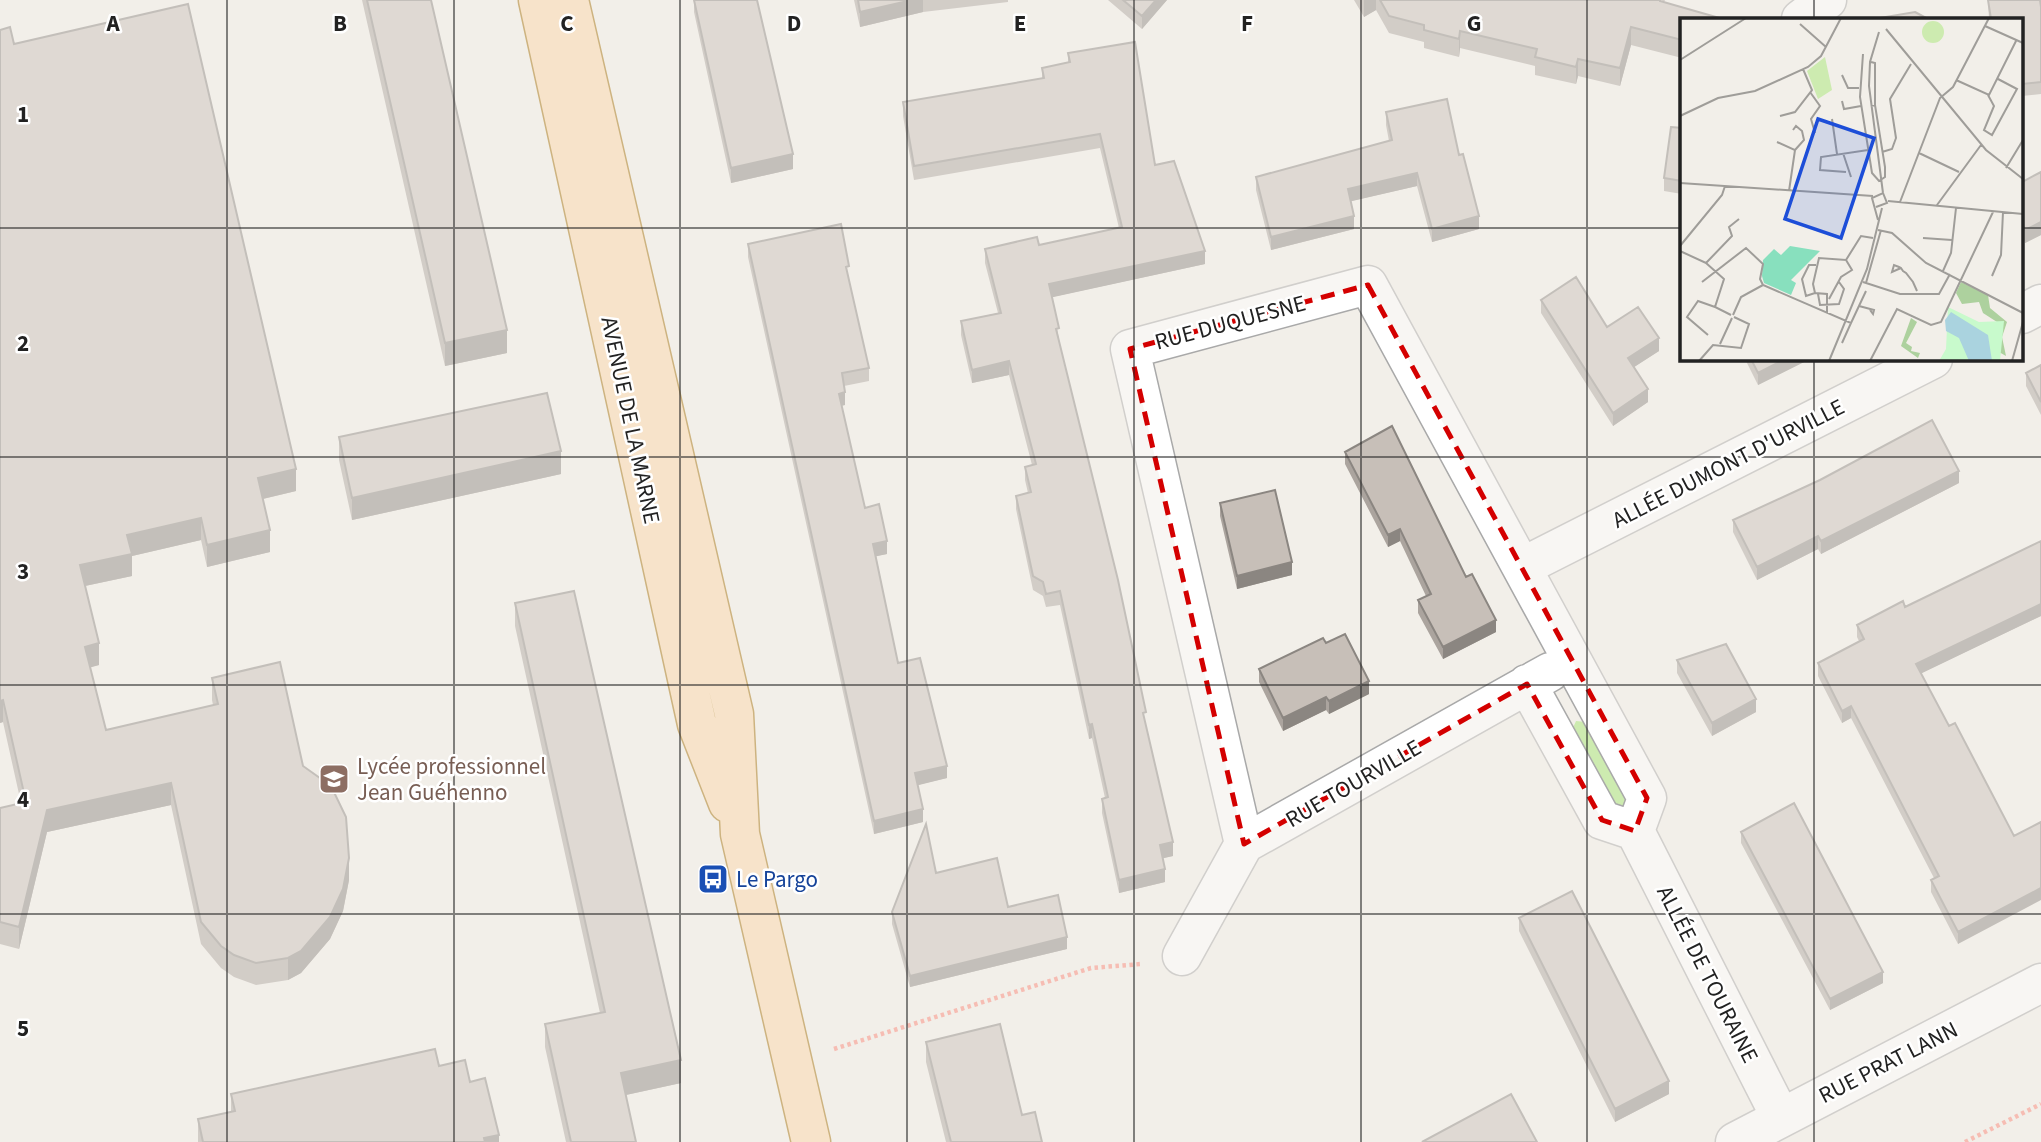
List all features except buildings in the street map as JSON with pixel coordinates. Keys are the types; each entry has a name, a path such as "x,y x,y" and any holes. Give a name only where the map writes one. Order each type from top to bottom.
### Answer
{"main road":[{"name":"AVENUE DE LA MARNE","path":"538,0 697,724 740,834 811,1142"},
{"name":"AVENUE DE LA MARNE","path":"569,0 734,714 740,834"}],"street":[{"path":"1802,18 1827,0"},
{"name":"RUE DUQUESNE","path":"1244,844 1130,349 1368,285 1574,660"},
{"path":"2024,313 2041,304"},
{"name":"ALLÉE DUMONT D'URVILLE","path":"1522,567 1931,360"},
{"path":"1527,684 1602,820 1635,831 1647,798 1574,660"},
{"name":"RUE TOURVILLE","path":"1244,844 1574,660"},
{"name":"ALLÉE DE TOURAINE","path":"1635,831 1782,1118"},
{"path":"1182,956 1244,844"},
{"name":"RUE PRAT LANN","path":"1735,1142 2041,983"}],"path":[{"path":"793,1062 1091,968 1131,966 1182,956"},
{"path":"1965,1142 2041,1104"}],"highlighted area":[{"path":"1368,285 1647,798 1635,831 1602,820 1527,684 1244,844 1130,349"}],"green space":[{"path":"1576,721 1586,722 1628,801 1623,809 1613,808 1572,730"}],"place":[{"name":"Lycée professionnel Jean Guéhenno","path":"334,779"},
{"name":"Le Pargo","path":"713,879"}]}
